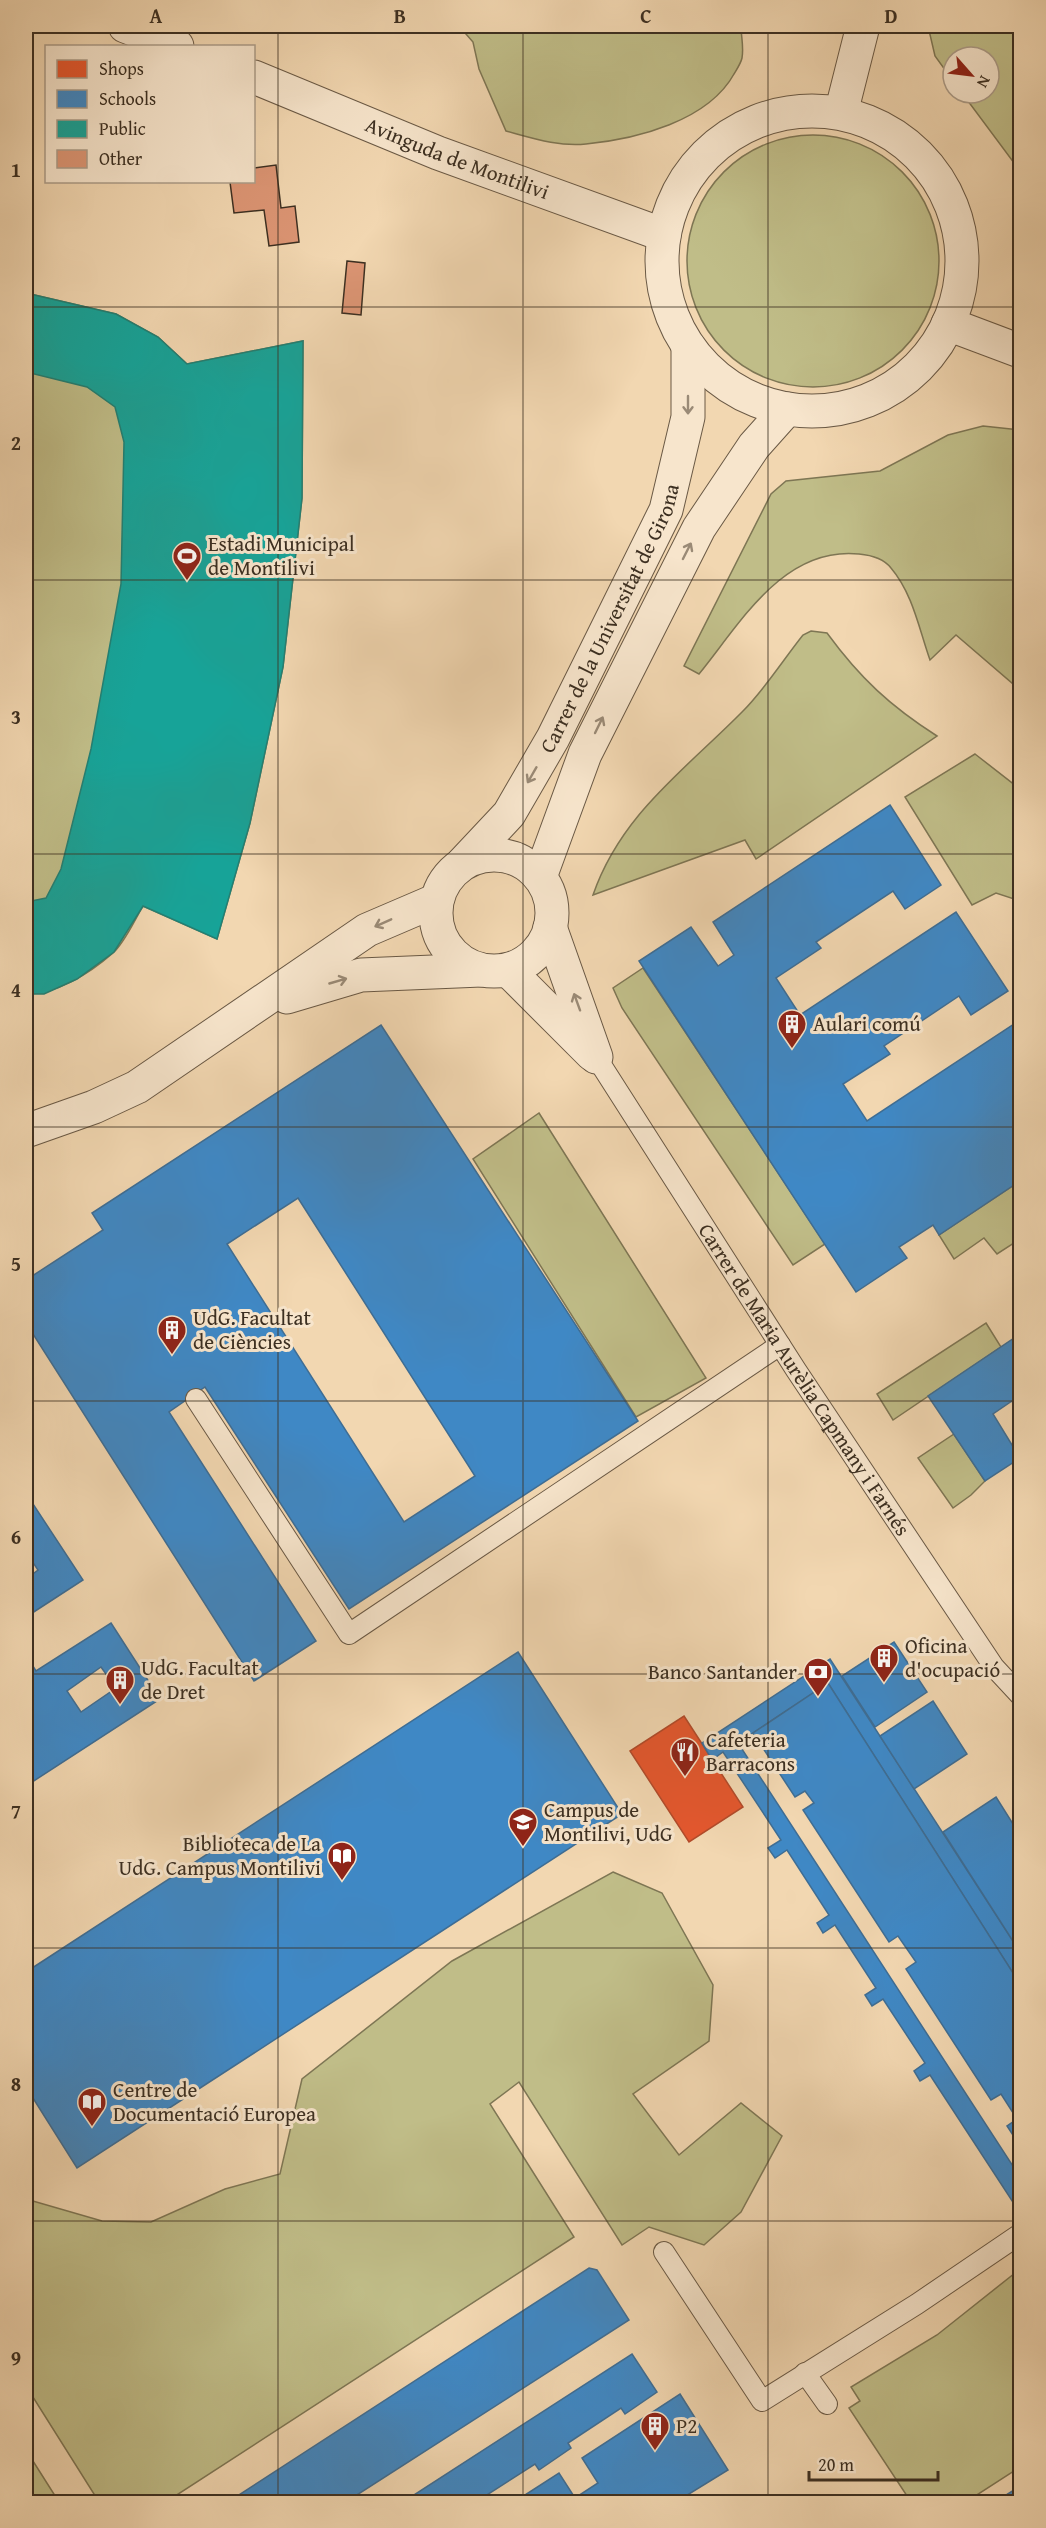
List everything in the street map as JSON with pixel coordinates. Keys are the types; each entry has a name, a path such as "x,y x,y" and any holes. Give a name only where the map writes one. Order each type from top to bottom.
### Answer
{"street":[{"path":"125,26 174,45"},
{"path":"841,113 862,26"},
{"name":"Avinguda de Montilivi","path":"255,77 438,153 664,235"},
{"path":"804,111 841,113 866,120 900,138 928,165 949,198 957,222 962,261 957,299 948,324 934,348 916,369 882,394 856,404 829,410 787,409 760,402 730,387 705,366 688,346 671,312 664,286 662,261 664,235 675,198 688,177 703,157 723,140 743,127 778,114 804,111"},
{"path":"948,324 1020,351"},
{"name":"Carrer de la Universitat de Girona","path":"463,863 509,814 553,738 666,510 688,417 688,346"},
{"name":"Carrer de la Universitat de Girona","path":"540,877 585,753 699,528 754,446 787,409"},
{"path":"262,1004 361,975 495,970 530,959 546,939 550,927 552,901 540,877 528,866 514,858 498,855 480,856 463,863 447,879 437,900 435,916 444,945 454,957 495,970"},
{"path":"26,1131 94,1107 137,1087 262,1004 367,930 437,900"},
{"name":"Carrer de Maria Aurèlia Capmany i Farnés","path":"550,927 596,1057"},
{"name":"Carrer de Maria Aurèlia Capmany i Farnés","path":"495,970 596,1057"}],"lane":[{"name":"Carrer de Maria Aurèlia Capmany i Farnés","path":"596,1057 780,1345 994,1667 1020,1695"},
{"path":"196,1399 349,1634 780,1345"},
{"path":"664,2252 762,2401 917,2304 1020,2234"},
{"path":"805,2373 827,2404"}],"shaded area":[{"path":"459,26 741,26 743,54 739,66 722,90 707,104 689,115 669,125 627,138 576,145 546,141 506,131 479,69 473,42"},
{"path":"928,26 1020,26 1020,171 971,105 1001,105 1001,45 941,45 941,64 935,56"},
{"path":"813,135 838,138 861,145 883,156 902,172 918,191 929,213 936,236 939,261 936,286 929,309 918,331 902,350 883,366 861,377 838,384 813,387 788,384 765,377 743,366 724,350 708,331 697,309 690,286 687,261 690,236 697,213 708,191 724,172 743,156 765,145 788,138"},
{"name":"Estadi Municipal de Montilivi","path":"26,293 116,314 158,337 187,364 303,341 302,498 283,667 250,823 217,939 143,906 121,943 104,961 61,987 26,994"},
{"path":"983,426 1020,430 1020,690 956,635 930,660 915,612 899,578 885,562 872,556 859,554 832,555 808,562 786,575 748,612 699,674 684,666 771,494 786,481 880,471 948,435"},
{"path":"811,631 827,633 877,690 905,714 937,736 756,859 745,840 593,895 605,866 637,817 677,774 751,702 803,635"},
{"path":"975,754 1020,789 1020,901 996,893 972,905 905,797"},
{"path":"643,968 825,1244 793,1265 622,1008 613,988"},
{"path":"539,1113 706,1378 636,1417 473,1159"},
{"path":"1020,1181 1020,1239 997,1254 984,1238 954,1259 939,1235"},
{"path":"986,1323 1001,1347 893,1420 877,1394"},
{"path":"954,1434 985,1481 953,1508 918,1458"},
{"path":"613,1872 662,1893 713,1985 709,2041 633,2094 679,2155 741,2103 782,2136 741,2212 704,2245 649,2227 622,2245 519,2082 490,2104 574,2237 166,2502 99,2502 26,2386 26,2199 102,2221 151,2222 225,2189 280,2174 302,2079 452,1961"},
{"path":"1020,2269 1020,2467 966,2502 911,2502 849,2408 860,2401 851,2387 937,2335"},
{"path":"26,2450 59,2502 26,2502"}],"building: Shops":[{"path":"684,1716 743,1807 689,1842 630,1751"}],"building: Schools":[{"name":"Aulari comú","path":"890,805 941,885 905,909 893,891 816,942 821,948 776,978 800,1015 956,912 1008,991 971,1015 959,996 884,1046 890,1054 843,1084 867,1121 1020,1020 1020,1181 939,1235 933,1225 899,1247 907,1258 856,1292 639,961 691,927 718,966 734,955 713,922"},
{"name":"UdG. Facultat de Ciències","path":"381,1025 638,1421 349,1609 205,1387 169,1412 316,1641 254,1681 26,1323 26,1280 103,1230 92,1213","holes":["298,1198 475,1476 404,1522 227,1244"]},
{"path":"1020,1334 1020,1414 1012,1401 993,1414 1020,1458 985,1481 928,1396"},
{"path":"33,1504 83,1580 26,1617 26,1579 38,1570 26,1552 26,1509"},
{"name":"UdG. Facultat de Dret","path":"111,1623 160,1699 26,1786 26,1655 36,1671","holes":["101,1667 116,1688 81,1712 67,1691"]},
{"name":"Oficina d'ocupació","path":"894,1642 927,1692 875,1727 842,1676"},
{"name":"Biblioteca de La UdG. Campus Montilivi","path":"518,1652 622,1814 77,2168 26,2087 26,1972"},
{"path":"830,1659 1020,1952 1020,1984 828,1683 738,1743 1020,2177 1020,2213 930,2075 920,2081 914,2071 925,2063 883,1999 872,2006 865,1995 876,1988 835,1925 823,1933 817,1923 829,1915 787,1850 775,1858 768,1848 781,1840 723,1752 712,1760 702,1743"},
{"path":"828,1683 1020,1984 1020,2146 1007,2126 1017,2119 1001,2094 991,2100 906,1969 916,1962 898,1936 889,1942 803,1810 814,1803 805,1791 795,1797 753,1733"},
{"path":"933,1701 967,1754 914,1789 880,1736"},
{"path":"996,1797 1020,1835 1020,1952 943,1832"},
{"path":"589,2268 597,2270 629,2320 346,2502 228,2502"},
{"path":"632,2354 657,2392 625,2414 621,2408 568,2443 571,2448 539,2470 535,2464 476,2502 403,2502"},
{"name":"P2","path":"680,2394 728,2470 676,2502 514,2502 559,2473 575,2498 598,2483 582,2458"},
{"path":"1020,2486 1020,2502 995,2502"}],"building: Public":[{"name":"Estadi Municipal de Montilivi","path":"26,293 116,314 158,337 187,364 303,341 302,498 283,667 250,823 217,939 143,906 114,952 77,979 44,994 26,994 26,902 46,898 61,869 91,749 121,584 124,442 115,407 87,387 26,372"}],"building: Other":[{"path":"276,165 281,208 295,206 299,242 269,246 264,210 234,213 230,183 255,183 255,168"},
{"path":"347,261 365,263 361,315 342,313"}],"place":[{"name":"Estadi Municipal de Montilivi","path":"187,582"},
{"name":"Aulari comú","path":"792,1050"},
{"name":"UdG. Facultat de Ciències","path":"172,1356"},
{"name":"Oficina d'ocupació","path":"884,1684"},
{"name":"Banco Santander","path":"818,1698"},
{"name":"UdG. Facultat de Dret","path":"120,1706"},
{"name":"Cafeteria Barracons","path":"685,1778"},
{"name":"Campus de Montilivi, UdG","path":"523,1848"},
{"name":"Biblioteca de La UdG. Campus Montilivi","path":"342,1882"},
{"name":"Centre de Documentació Europea","path":"92,2128"},
{"name":"P2","path":"655,2452"}]}
